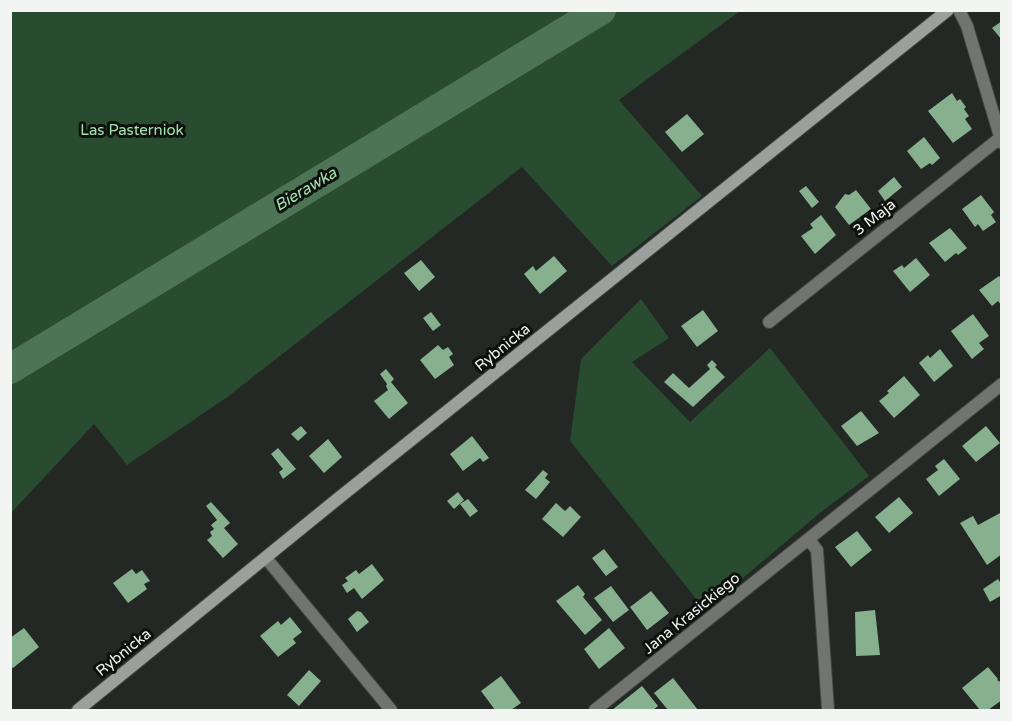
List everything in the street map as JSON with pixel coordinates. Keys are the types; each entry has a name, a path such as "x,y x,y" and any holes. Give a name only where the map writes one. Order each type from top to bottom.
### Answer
{"main road":[{"name":"Rybnicka","path":"78,711 948,10"}],"street":[{"path":"960,10 967,26 1001,141"},
{"name":"3 Maja","path":"769,322 1001,141"},
{"name":"Jana Krasickiego","path":"595,711 1002,384"},
{"path":"808,540 817,550 828,711"},
{"path":"266,558 391,711"}],"green space":[{"name":"Las Pasterniok","path":"11,10 740,11 619,100 702,196 612,266 522,167 226,398 127,465 94,424 11,513"},
{"path":"641,299 669,338 632,362 690,422 770,348 869,476 821,512 705,610 570,441 581,359"}],"building":[{"path":"1002,21 1002,40 992,28"},
{"path":"952,93 957,101 960,99 966,107 964,109 969,116 965,119 972,129 953,143 928,111"},
{"path":"687,114 704,134 682,152 665,132"},
{"path":"924,137 940,158 932,165 930,163 921,169 907,151"},
{"path":"894,177 902,187 885,201 878,191"},
{"path":"806,186 819,202 812,208 799,191"},
{"path":"856,190 871,209 849,225 835,207 845,194 849,195"},
{"path":"981,195 994,212 991,215 996,222 983,231 978,224 975,227 962,209"},
{"path":"821,215 836,235 815,254 801,236 813,228 810,224"},
{"path":"950,228 967,248 945,262 929,243"},
{"path":"554,256 567,271 540,294 524,274 533,266 536,271"},
{"path":"916,258 930,275 910,292 893,271 902,265 904,268"},
{"path":"421,260 435,277 419,291 404,273"},
{"path":"999,276 1002,279 1002,306 998,301 992,306 979,290"},
{"path":"703,310 718,331 697,347 681,326"},
{"path":"431,312 441,325 433,331 423,318"},
{"path":"973,314 989,336 979,343 984,349 972,359 951,331"},
{"path":"438,345 443,350 448,347 453,354 449,357 454,365 435,379 420,360"},
{"path":"940,349 953,366 934,382 919,363 928,355 930,358"},
{"path":"712,360 717,365 715,367 725,377 693,407 664,382 673,373 689,388 710,369 707,365"},
{"path":"386,369 394,379 391,382 408,403 389,419 374,401 388,390 380,374"},
{"path":"904,376 920,395 894,418 879,401"},
{"path":"861,411 879,433 857,446 841,426"},
{"path":"301,426 307,433 298,441 291,434"},
{"path":"986,426 1000,443 976,462 962,446"},
{"path":"472,436 489,458 483,462 480,458 463,471 450,454"},
{"path":"328,439 342,457 324,473 309,456"},
{"path":"278,448 296,469 283,479 279,472 283,469 271,454"},
{"path":"944,459 960,479 939,496 926,479 938,470 935,466"},
{"path":"543,470 548,474 545,478 550,482 536,499 525,490"},
{"path":"458,492 464,500 454,509 447,501"},
{"path":"899,497 913,513 889,533 875,517"},
{"path":"468,499 478,511 470,517 460,504"},
{"path":"211,502 230,523 224,528 238,544 223,558 207,540 212,536 210,532 214,529 211,525 217,520 206,506"},
{"path":"556,503 565,511 570,506 581,517 563,537 542,519"},
{"path":"1002,512 1002,549 1000,550 1002,554 987,565 960,523 973,516 978,525"},
{"path":"857,531 872,550 851,567 835,547"},
{"path":"604,549 618,567 606,576 592,558"},
{"path":"372,564 384,580 362,599 354,588 347,593 342,585 348,581 345,578 356,570 359,574"},
{"path":"132,569 136,574 142,570 150,581 144,584 147,589 128,603 113,583"},
{"path":"998,579 1002,585 1002,595 990,602 983,589"},
{"path":"578,585 585,594 583,597 602,620 585,635 556,601"},
{"path":"611,586 629,610 613,622 594,598"},
{"path":"651,591 669,613 647,630 630,607"},
{"path":"875,610 880,655 856,656 855,612"},
{"path":"357,611 361,612 369,622 357,632 348,619"},
{"path":"290,617 302,632 293,639 296,643 278,657 260,636 278,621 281,625"},
{"path":"24,628 39,647 13,668 10,665 10,638"},
{"path":"609,628 625,648 599,669 584,649"},
{"path":"988,667 1002,683 1002,700 988,710 980,710 962,688"},
{"path":"309,670 321,681 299,706 287,695"},
{"path":"501,676 521,703 511,710 495,710 481,691"},
{"path":"673,678 698,710 668,710 654,693"},
{"path":"642,686 658,706 653,710 612,710"}],"waterway":[{"name":"Bierawka","path":"10,369 601,10"}]}
